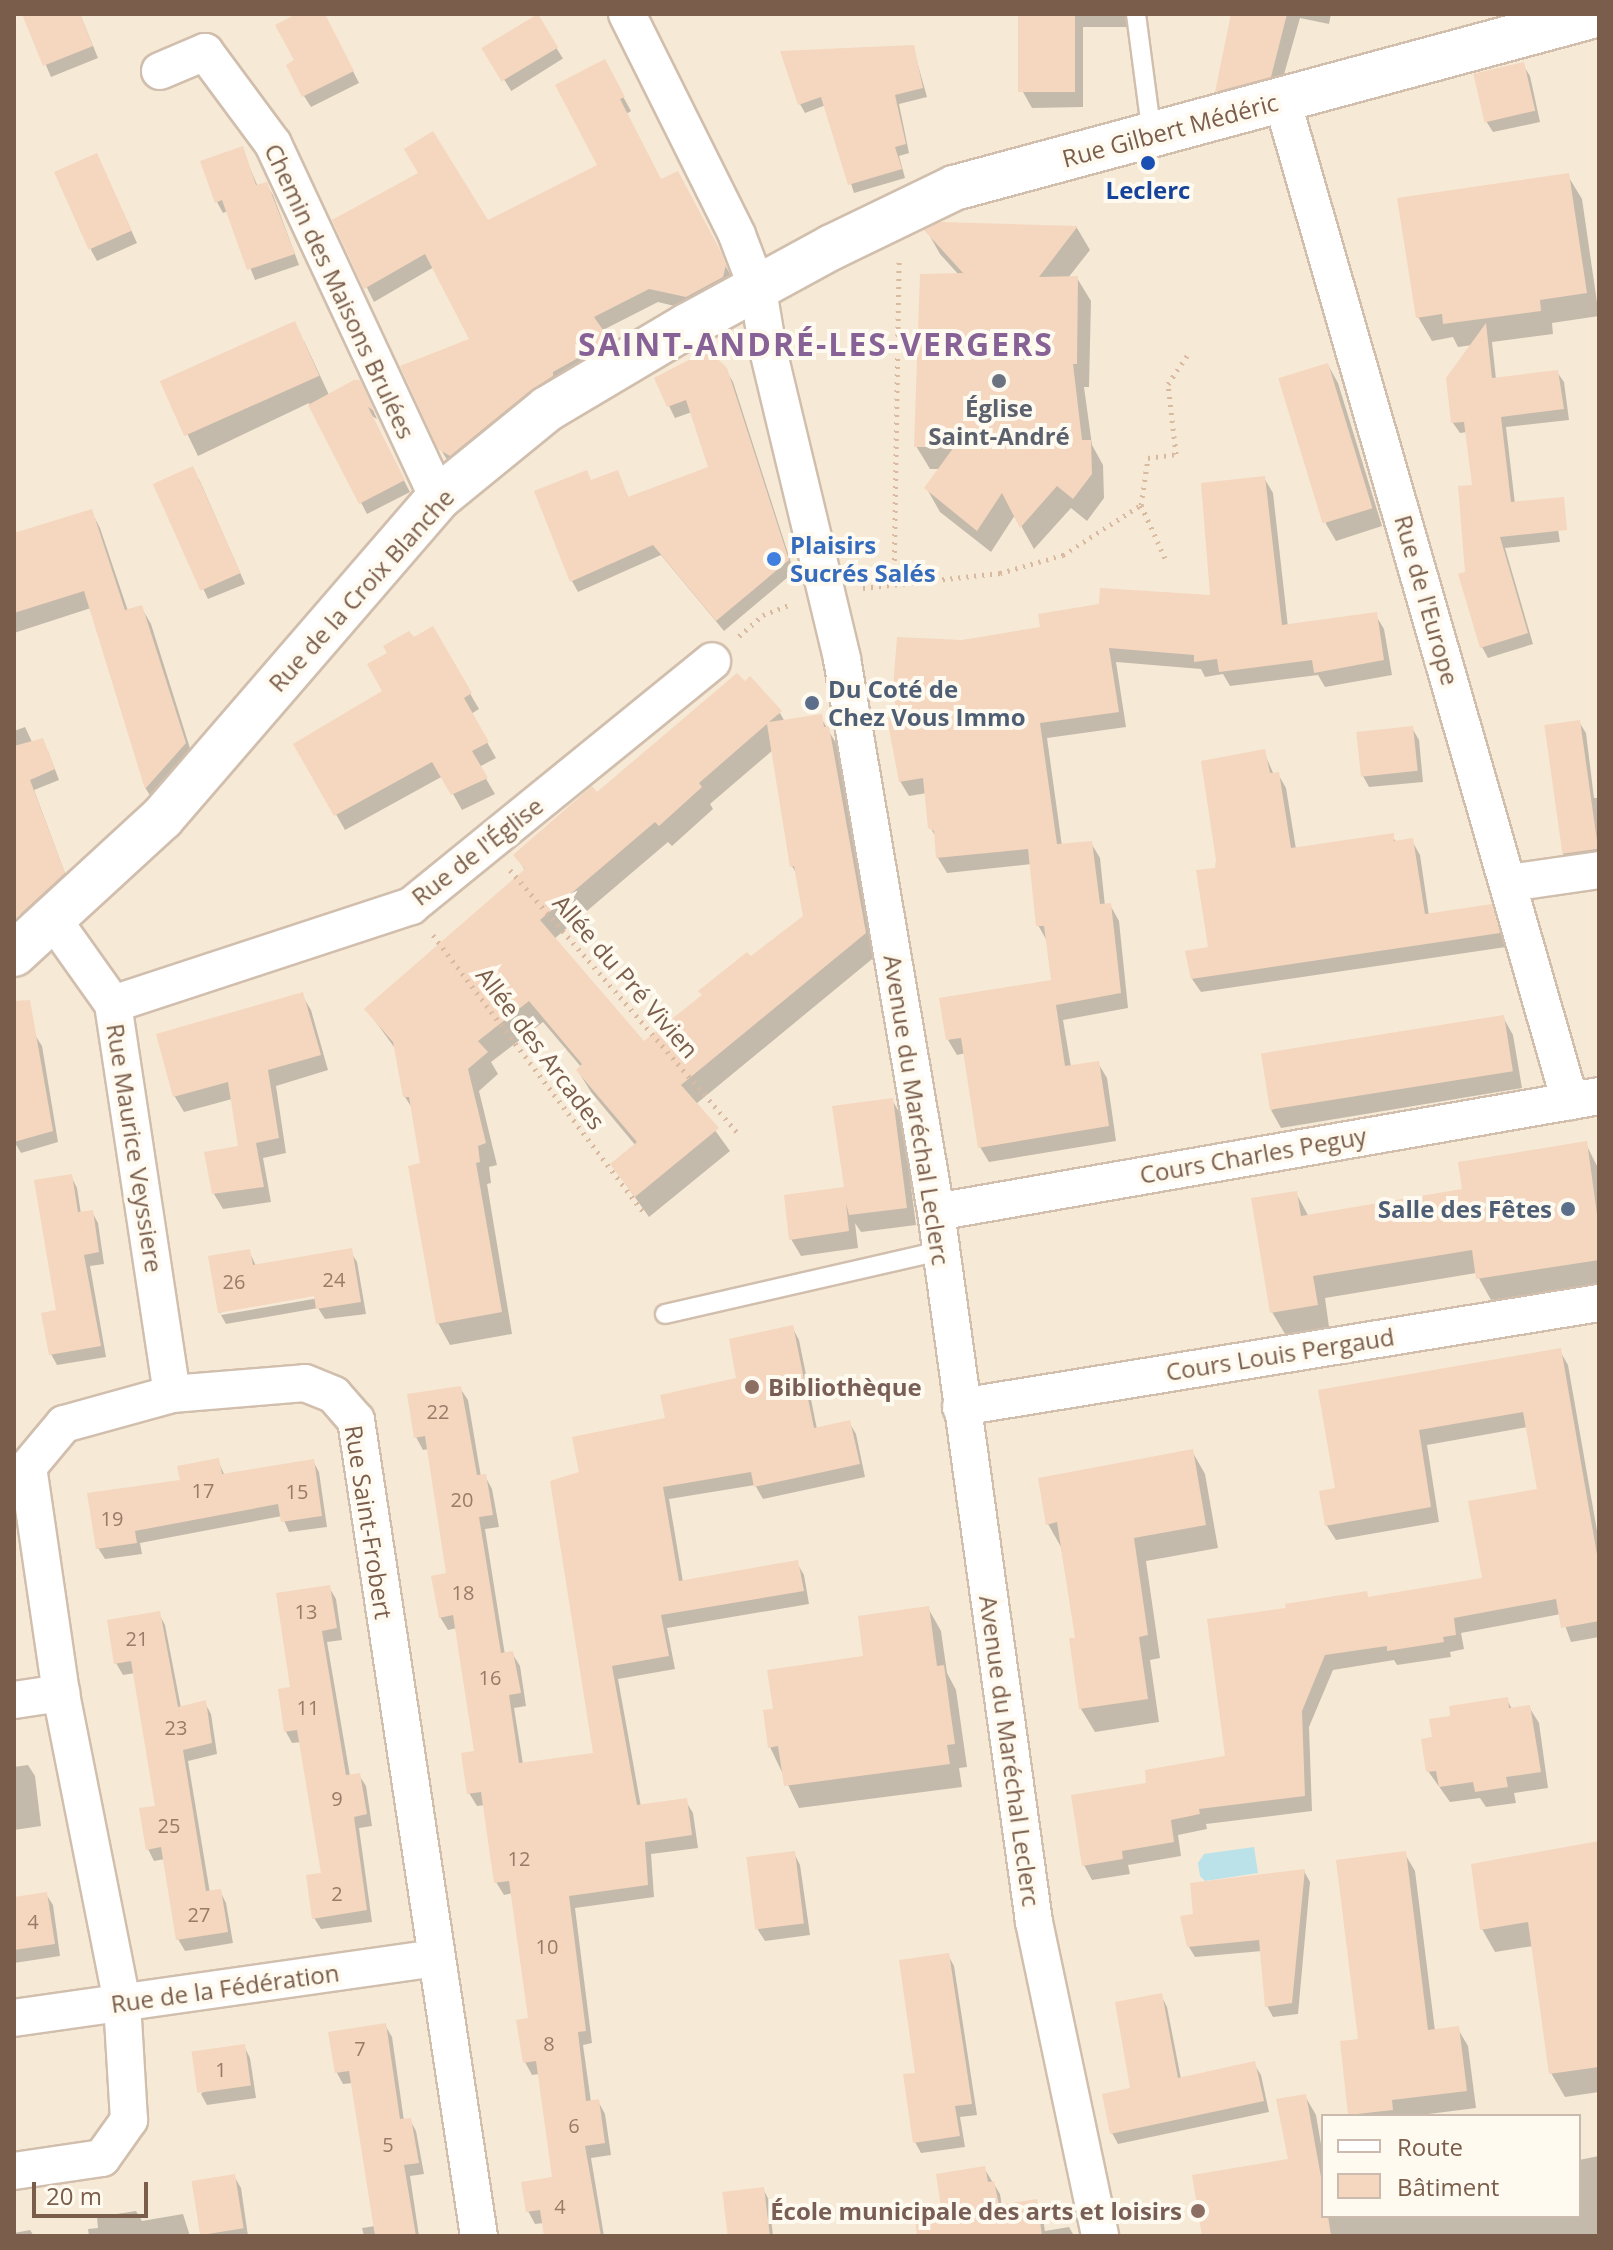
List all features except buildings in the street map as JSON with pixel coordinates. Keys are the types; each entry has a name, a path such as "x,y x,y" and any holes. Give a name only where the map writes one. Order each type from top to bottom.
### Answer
{"street":[{"name":"Avenue du Maréchal Leclerc","path":"627,14 737,235 758,290 768,350 842,659 936,1212 1034,1922 1100,2236"},
{"name":"Rue Gilbert Médéric","path":"758,290 832,247 954,188 1599,14"},
{"name":"Chemin des Maisons Brulées","path":"160,71 205,52 273,144 438,498"},
{"name":"Rue de l'Europe","path":"1282,100 1509,883 1584,1098"},
{"name":"Rue de la Croix Blanche","path":"14,954 54,921 162,818 438,498 547,409 687,326 758,290"},
{"name":"Rue de l'Église","path":"113,1004 411,906 722,652"},
{"path":"1509,883 1599,870"},
{"name":"Rue Maurice Veyssiere","path":"54,921 113,1004 172,1394"},
{"name":"Cours Charles Peguy","path":"936,1212 1584,1098"},
{"name":"Cours Louis Pergaud","path":"961,1407 1599,1303"},
{"name":"Rue Saint-Frobert","path":"14,2171 102,2158 129,2120 122,2002 61,1693 28,1467 64,1424 172,1394 305,1383 334,1395 356,1420 479,2236"},
{"path":"14,1700 61,1693"},
{"name":"Rue de la Fédération","path":"14,2018 435,1958"}],"lane":[{"path":"1136,14 1152,135"},
{"path":"665,1314 941,1251"}],"path":[{"path":"894,584 900,215"},
{"path":"1165,558 1141,505 1148,458 1176,454 1168,384 1188,354"},
{"path":"722,652 763,615 826,591 1000,573 1063,555 1141,505"},
{"name":"Allée du Pré Vivien","path":"487,844 737,1132"},
{"name":"Allée des Arcades","path":"411,906 643,1212"}],"shaded area":[{"path":"14,14 1599,14 1599,2236 14,2236"}],"water":[{"path":"1254,1847 1258,1873 1205,1881 1200,1876 1198,1863 1204,1854"}],"place":[{"name":"Leclerc","path":"1148,163"},
{"name":"Église Saint-André","path":"999,381"},
{"name":"Plaisirs Sucrés Salés","path":"774,559"},
{"name":"Du Coté de Chez Vous Immo","path":"812,703"},
{"name":"Salle des Fêtes","path":"1568,1209"},
{"name":"Bibliothèque","path":"752,1387"},
{"name":"École municipale des arts et loisirs","path":"1198,2211"}],"district":[{"name":"SAINT-ANDRÉ-LES-VERGERS","path":"816,344"}]}
